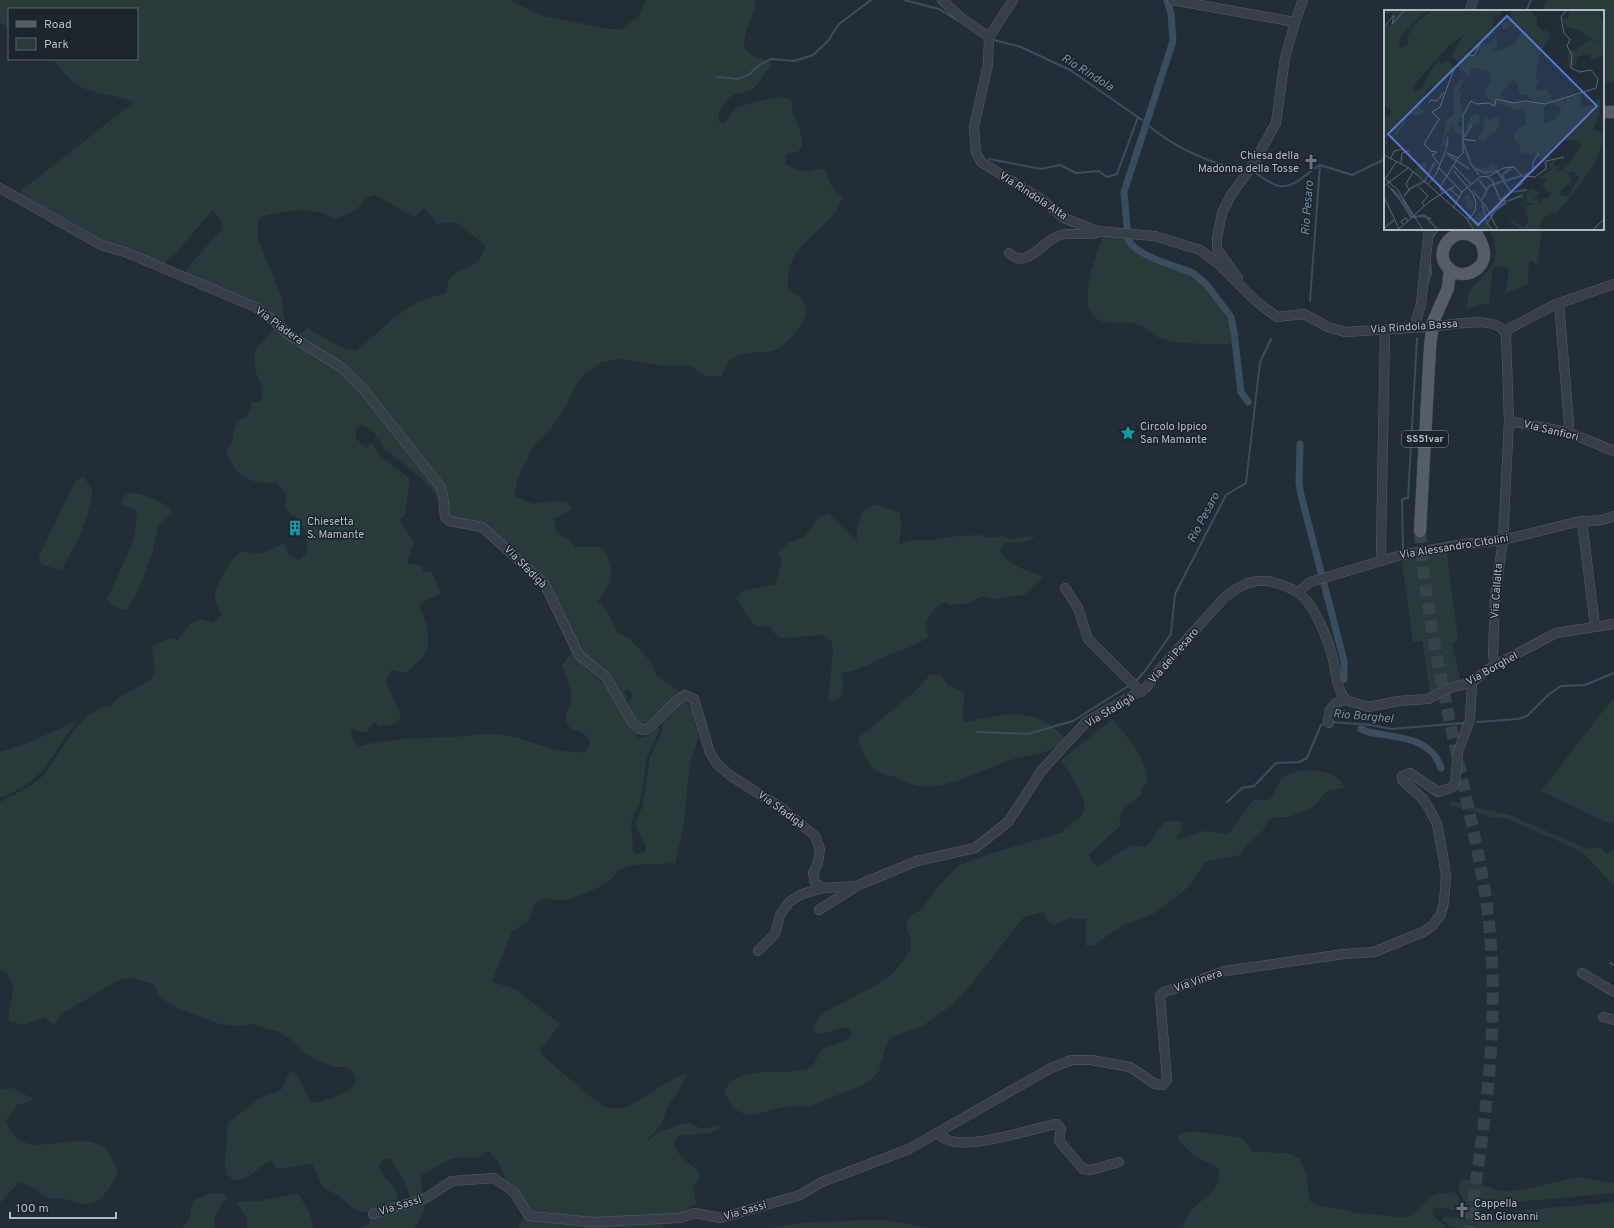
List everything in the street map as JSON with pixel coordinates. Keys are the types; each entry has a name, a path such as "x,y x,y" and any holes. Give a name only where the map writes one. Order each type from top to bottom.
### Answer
{"main road":[{"path":"1474,230 1480,241"},
{"name":"SS51var","path":"1420,532 1430,347 1433,322 1448,288 1450,269 1446,264 1443,251 1449,239 1461,231 1468,233 1480,241 1484,254 1483,260 1475,271 1462,274 1448,288"},
{"path":"1450,269 1462,274"}],"street":[{"path":"942,0 960,17 989,37 1013,0"},
{"path":"1172,0 1295,22"},
{"path":"1244,290 1226,259 1217,249 1217,238 1225,206 1249,170 1276,123 1285,58 1303,0"},
{"path":"1470,10 1474,0"},
{"name":"Via Rindola Alta","path":"989,37 988,64 975,120 974,142 978,157 986,166 1041,199 1064,218 1103,232 1137,234 1166,239 1200,250 1216,262 1244,290"},
{"name":"Via Piadera","path":"0,188 100,245 125,252 255,307 269,316 294,338 342,368 363,389 436,481 443,496 445,517 449,521 470,525"},
{"path":"1414,328 1421,304 1429,230"},
{"path":"1009,253 1016,258 1023,258 1038,252 1049,240 1057,236 1072,233 1092,235 1103,232"},
{"path":"1509,421 1505,331 1559,303 1614,284"},
{"name":"Via Rindola Bassa","path":"1244,290 1277,317 1283,318 1294,314 1304,314 1328,327 1345,332 1488,323 1499,325 1505,331"},
{"path":"1559,303 1569,424 1567,432"},
{"path":"1382,561 1385,330"},
{"name":"Via Sanfiori","path":"1509,421 1567,432 1614,451"},
{"name":"Via Callalta","path":"1496,665 1493,656 1495,597 1502,540 1509,421"},
{"name":"Via Alessandro Citolini","path":"1298,592 1306,585 1316,580 1401,555 1439,548 1502,540 1582,521 1602,520 1614,516"},
{"path":"1582,521 1595,626"},
{"name":"Via Sfadigà","path":"470,525 482,527 544,584 579,655 606,677 632,722 639,729 646,730 654,724 679,698 685,695 694,699 710,753 718,765 731,776 783,809 815,836 820,849 818,863 813,873 815,883 823,888 856,886 917,861 975,848 1008,822 1042,770 1087,722 1141,692"},
{"name":"Via dei Pesaro","path":"1065,588 1078,608 1088,639 1141,692 1233,591 1242,585 1261,580 1271,581 1298,592"},
{"path":"1298,592 1310,607 1323,630 1331,652 1337,682 1342,695 1346,700 1336,703 1330,710 1328,722"},
{"name":"Via Borghel","path":"1346,700 1368,707 1398,701 1422,700 1447,689 1472,682 1496,665 1556,633 1614,624"},
{"name":"Via Vinera","path":"938,1133 1051,1068 1072,1060 1091,1060 1130,1066 1155,1084 1163,1085 1167,1080 1160,996 1164,992 1226,971 1344,954 1374,952 1423,932 1432,926 1441,914 1444,902 1446,876 1437,824 1423,800 1402,780 1402,776 1410,773 1438,792 1453,787 1455,782 1458,752 1470,719 1472,682"},
{"path":"818,910 856,886"},
{"path":"758,951 775,934 780,914 789,902 802,894 823,888"},
{"path":"1582,973 1614,992"},
{"path":"1603,1017 1614,1020"},
{"path":"938,1133 948,1141 975,1143 1057,1124 1061,1129 1058,1142 1083,1169 1091,1170 1119,1162"},
{"name":"Via Sassi","path":"373,1214 426,1198 452,1181 494,1178 514,1192 529,1216 593,1222 680,1218 695,1213 721,1218 800,1195 822,1182 909,1149 938,1133"}],"green space":[{"path":"0,0 509,0 542,16 610,29 621,29 639,16 646,0 756,0 747,29 744,45 747,51 755,56 768,60 771,67 753,89 735,94 724,103 720,110 718,121 724,123 737,107 780,96 791,100 793,112 801,134 802,146 798,152 789,153 785,157 786,165 806,172 820,168 827,171 831,186 843,196 837,209 829,220 801,247 794,257 789,270 788,286 794,294 800,296 806,308 803,321 789,340 783,345 768,352 743,354 735,357 726,366 722,376 705,376 689,365 667,366 619,359 602,362 584,375 576,385 566,406 551,428 534,445 517,480 515,496 533,504 550,501 568,502 572,509 554,519 556,525 555,531 569,540 575,547 600,547 606,553 611,568 611,578 609,584 598,601 609,615 617,632 630,639 651,662 656,675 685,695 646,730 624,708 633,695 627,688 624,693 628,698 622,704 616,694 588,664 552,598 491,532 451,521 442,492 358,383 295,338 307,328 340,347 356,351 394,318 419,301 446,293 448,282 457,272 479,260 483,254 485,245 456,222 437,224 424,208 414,217 375,195 366,199 353,211 334,219 318,212 298,210 261,217 258,221 258,239 282,298 283,313 288,334 269,317 183,278 189,266 223,228 219,218 213,210 179,249 159,268 19,200 22,190 134,102 81,87 72,81 54,60 138,60 138,8 8,8 8,27 0,22"},
{"path":"1546,0 1614,0 1614,82 1604,83 1604,10 1542,10"},
{"path":"1489,230 1542,230 1538,265 1529,260 1528,284 1505,294 1509,268 1493,266 1489,304 1479,305 1466,310 1469,291 1493,265 1496,253 1494,240"},
{"path":"1103,237 1122,237 1139,253 1179,269 1199,280 1209,291 1227,318 1232,333 1232,344 1196,344 1176,342 1157,337 1140,325 1132,323 1105,322 1093,315 1089,306 1087,294 1092,269"},
{"path":"275,327 340,371 355,385 396,438 434,483 438,498 421,477 384,449 378,438 375,440 376,435 367,427 361,425 356,428 356,439 367,448 372,442 378,454 410,479 405,515 399,520 414,542 407,563 422,566 423,571 432,572 441,594 428,599 420,605 425,620 428,638 428,645 423,656 405,673 391,670 386,682 401,716 396,723 379,727 374,721 367,732 362,733 352,728 352,736 359,747 406,739 495,734 518,738 556,750 586,752 590,741 584,734 570,728 566,721 566,714 571,703 571,696 569,683 562,665 572,652 608,690 630,727 639,738 646,737 659,726 659,731 647,757 640,803 631,822 633,851 638,854 645,852 646,846 636,827 636,823 643,804 650,758 662,732 663,722 682,702 686,702 692,709 699,738 692,758 688,780 684,823 676,863 646,864 624,868 618,871 612,878 601,886 571,898 565,900 545,899 534,904 529,921 512,931 492,982 515,989 560,1024 540,1050 543,1056 592,1098 607,1108 618,1109 627,1107 678,1076 687,1074 682,1085 668,1106 661,1125 648,1139 649,1140 661,1130 686,1123 701,1128 717,1125 721,1128 709,1133 678,1136 674,1145 681,1157 699,1171 700,1177 693,1188 696,1203 683,1212 678,1218 599,1220 530,1213 525,1202 504,1177 499,1163 488,1150 478,1158 461,1157 451,1159 421,1175 422,1191 424,1195 411,1200 408,1189 400,1174 390,1159 386,1158 381,1162 379,1167 383,1175 396,1190 398,1203 373,1212 360,1212 338,1195 323,1188 312,1164 276,1169 272,1161 266,1163 246,1178 234,1180 226,1174 225,1162 228,1123 261,1097 281,1090 290,1071 296,1073 311,1103 323,1101 343,1094 353,1086 356,1081 353,1072 345,1067 336,1067 319,1062 306,1054 289,1038 279,1032 251,1024 238,1026 220,1024 177,1008 159,997 154,984 131,978 119,980 61,1014 54,1025 45,1017 24,1025 9,1021 13,987 7,974 0,969 0,802 32,785 44,775 75,729 87,716 103,707 110,706 120,697 149,681 154,673 154,660 151,647 169,638 178,640 189,625 200,619 213,623 222,614 215,601 215,596 219,583 227,568 238,554 244,552 262,552 285,543 288,552 293,558 300,560 307,554 306,533 297,517 290,515 288,509 285,509 286,494 276,483 255,482 242,476 233,466 227,453 228,448 233,441 233,433 237,421 248,416 252,402 260,402 262,397 262,389 255,368 254,352"},
{"path":"84,477 93,491 85,523 72,551 61,570 43,565 39,561 39,556 74,484 79,479"},
{"path":"131,492 160,502 173,513 158,526 153,551 145,573 136,595 126,610 115,607 107,599 134,538 137,512 134,509 122,505 121,501 124,496"},
{"path":"875,504 900,513 901,528 899,544 912,540 932,540 958,536 981,535 985,538 1005,536 1012,539 1038,535 1024,542 1005,543 1000,549 1007,559 1018,567 1043,577 1024,595 994,599 983,596 965,604 948,605 945,602 936,608 925,622 928,637 914,645 860,668 842,673 843,687 841,697 834,701 828,700 833,653 832,642 823,635 781,638 775,634 770,626 755,625 736,598 743,591 776,584 782,562 778,553 789,542 804,537 819,517 829,514 857,542 857,529 862,512"},
{"path":"1446,547 1458,639 1452,643 1461,683 1450,684 1430,692 1422,641 1413,642 1401,555"},
{"path":"930,675 941,675 947,685 964,692 963,720 966,722 993,716 1018,714 1041,720 1053,727 1064,737 1056,747 1050,750 1014,759 943,785 921,786 908,783 877,771 866,759 858,738 912,694"},
{"path":"1614,697 1614,822 1612,825 1541,791"},
{"path":"1113,719 1140,757 1144,765 1147,783 1141,789 1142,794 1122,810 1119,820 1121,825 1089,855 1093,864 1099,866 1131,845 1146,847 1160,827 1168,821 1181,822 1183,828 1176,839 1179,840 1203,831 1228,834 1254,800 1267,800 1272,798 1277,785 1281,780 1293,772 1319,771 1328,773 1341,782 1344,788 1327,791 1313,807 1289,817 1275,817 1269,820 1262,832 1247,845 1240,855 1205,862 1193,881 1185,890 1152,915 1125,924 1094,945 1086,946 1085,919 1072,918 1053,925 1048,921 1043,912 1024,917 968,988 949,1007 921,1027 892,1037 886,1045 879,1071 872,1079 861,1086 810,1106 783,1107 752,1115 746,1115 736,1110 729,1102 724,1091 732,1081 743,1076 756,1073 804,1070 812,1066 821,1050 849,1038 852,1034 850,1029 846,1027 821,1034 815,1032 813,1027 820,1016 825,1012 878,984 893,973 905,959 911,948 911,942 906,924 911,915 922,909 935,890 958,866 992,853 1064,832 1064,829 1079,818 1083,813 1084,801 1073,778 1061,760"},
{"path":"78,720 39,774 29,783 0,798 0,752 26,744"},
{"path":"1451,801 1509,815 1588,849 1600,847 1607,854 1614,849 1614,886 1587,857 1574,848 1508,819 1491,817 1452,806 1449,803"},
{"path":"13,1088 35,1100 17,1105 6,1120 13,1134 23,1142 35,1145 77,1141 91,1142 103,1147 107,1151 118,1170 108,1189 101,1198 93,1203 85,1204 60,1198 51,1198 42,1195 28,1185 18,1183 0,1203 0,1090"},
{"path":"1193,1131 1242,1138 1253,1152 1288,1153 1300,1159 1307,1177 1309,1200 1318,1206 1343,1209 1357,1213 1400,1217 1411,1216 1430,1197 1439,1193 1447,1194 1455,1191 1463,1206 1459,1207 1457,1211 1437,1207 1432,1210 1434,1217 1448,1228 1179,1228 1184,1226 1187,1217 1192,1210 1215,1188 1218,1180 1219,1170 1212,1164 1195,1157 1179,1141 1179,1134"},
{"path":"1576,1177 1614,1183 1614,1193 1495,1204 1471,1213 1458,1190 1461,1179 1472,1181 1497,1190 1509,1191"},
{"path":"215,1193 224,1194 227,1198 220,1205 220,1208 215,1215 215,1228 182,1228 189,1219 193,1201 205,1195"},
{"path":"298,1193 310,1214 313,1228 247,1228 247,1219 237,1202 259,1201"},
{"path":"426,1201 423,1213 415,1228 361,1228 369,1224 372,1216"},
{"path":"1614,1202 1614,1228 1453,1228 1442,1220 1444,1217 1448,1216 1472,1219 1517,1211"},
{"path":"525,1215 666,1223 663,1228 518,1228"},
{"path":"886,1220 929,1228 770,1228 809,1222"}],"waterway":[{"name":"Rio Rindola","path":"717,77 738,79 748,75 761,64 771,59 794,61 813,55 828,41 839,24 871,0"},
{"name":"Rio Rindola","path":"904,0 939,9 957,20"},
{"path":"1167,0 1171,14 1173,41 1124,192 1128,239 1132,245 1147,255 1193,273 1207,285 1231,317 1241,392 1248,402"},
{"name":"Rio Rindola","path":"1526,10 1531,0"},
{"name":"Rio Rindola","path":"994,40 1021,47 1070,70 1142,120"},
{"path":"989,159 1041,169 1060,165 1076,173 1099,171 1107,177 1117,174 1138,117"},
{"name":"Rio Rindola","path":"1149,126 1182,148 1208,160 1246,170"},
{"name":"Rio Rindola","path":"1253,171 1273,184 1285,186 1296,182 1320,165 1352,175 1384,159"},
{"name":"Rio Pesaro","path":"1310,301 1320,165"},
{"path":"1432,238 1438,230"},
{"path":"1427,285 1431,274 1430,262"},
{"path":"1403,549 1402,499 1408,498 1417,338"},
{"name":"Rio Pesaro","path":"1137,680 1171,634 1175,594 1226,495 1246,483 1260,362 1271,339"},
{"path":"1300,444 1299,483 1301,495 1344,661 1344,679"},
{"name":"Rio Borghel","path":"1477,722 1518,719 1527,716 1548,695 1561,686 1585,685 1614,673"},
{"name":"Rio Pesaro","path":"976,732 1028,734 1073,721 1130,685"},
{"name":"Rio Borghel","path":"1227,802 1242,788 1254,786 1276,763 1299,762 1307,758 1321,725 1326,722"},
{"name":"Rio Borghel","path":"1332,722 1372,725 1391,729 1464,723"},
{"path":"1361,729 1368,732 1411,740 1421,744 1436,758 1441,768"},
{"path":"1610,963 1614,965"}],"tunnel":[{"path":"1420,531 1422,561 1435,649 1478,855 1486,900 1491,946 1493,981 1491,1052 1484,1123 1469,1228"}],"place":[{"name":"Chiesa della Madonna della Tosse","path":"1311,162"},
{"name":"Circolo Ippico San Mamante","path":"1128,433"},
{"name":"Chiesetta S. Mamante","path":"295,528"},
{"name":"Cappella San Giovanni","path":"1462,1210"}]}
